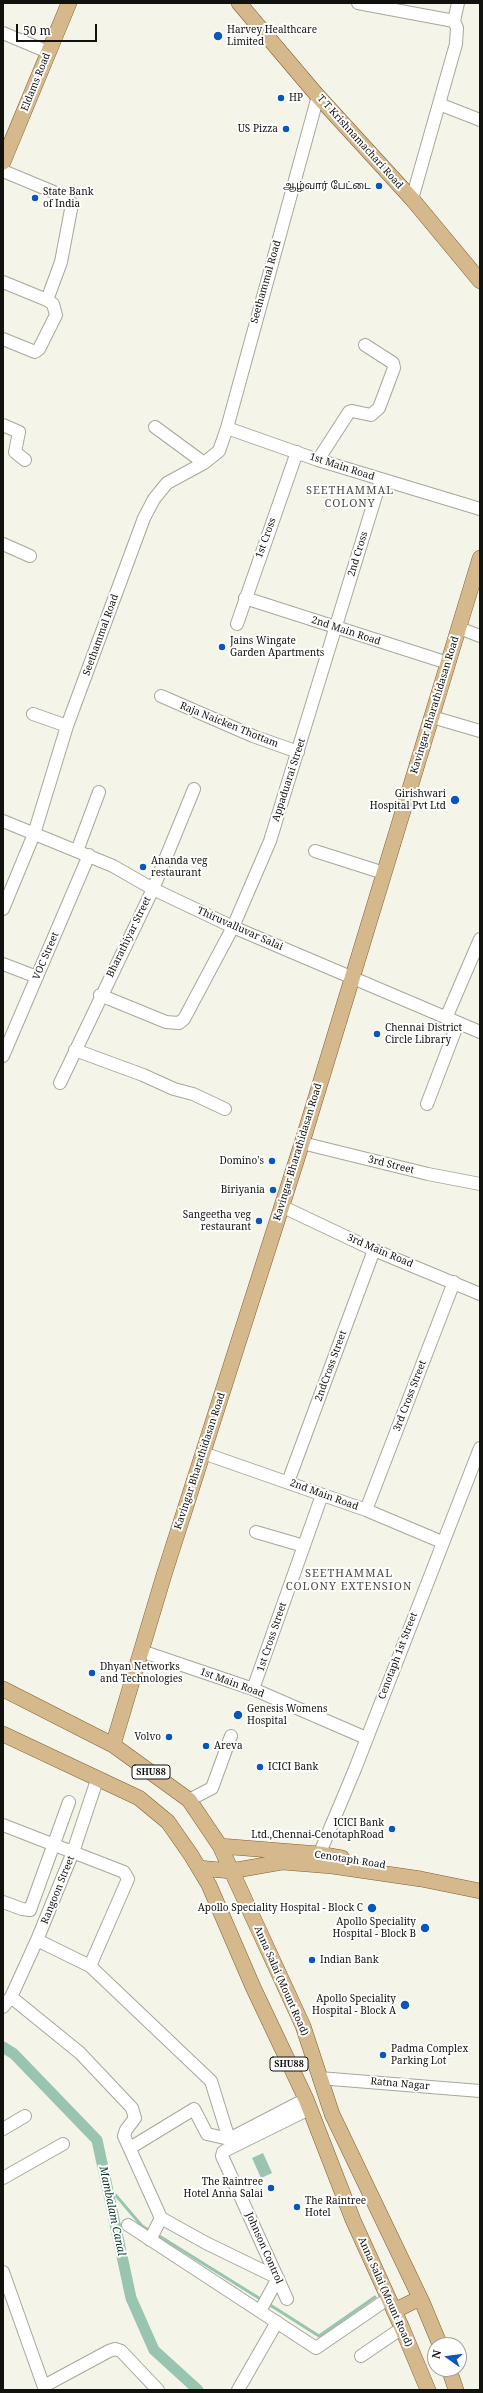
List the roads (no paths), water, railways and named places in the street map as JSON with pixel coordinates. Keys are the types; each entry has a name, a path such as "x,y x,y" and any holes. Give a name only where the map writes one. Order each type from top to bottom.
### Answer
{"main road":[{"name":"Eldams Road","path":"3,162 69,3"},
{"name":"T T Krishnamachari Road","path":"239,3 318,96 412,199 480,281"},
{"name":"Kavingar Bharathidasan Road","path":"112,1745 302,1143 448,663 477,579 480,558"},
{"name":"Anna Salai (Mount Road)","path":"3,1689 112,1745 189,1800 220,1846 303,2026 332,2114 420,2298 437,2337"},
{"name":"Anna Salai (Mount Road)","path":"3,1734 97,1780 139,1798 168,1822 199,1868 209,1885 253,1987 307,2104 353,2220 402,2328 428,2390"},
{"name":"Cenotaph Road","path":"220,1846 480,1882"},
{"name":"Cenotaph Road","path":"199,1868 231,1871 282,1862 317,1859 480,1891"},
{"path":"391,2304 420,2298"},
{"path":"452,2377 456,2390"}],"street":[{"path":"358,3 454,21"},
{"path":"412,199 456,44 457,28 454,21 458,3"},
{"path":"3,33 48,52"},
{"name":"Seethammal Road","path":"3,909 34,834 67,726 144,518 154,499 167,483 204,463 219,451 227,428 318,96"},
{"path":"439,104 480,120"},
{"path":"3,171 60,194 72,204 60,262 46,300"},
{"path":"3,282 53,304 56,315 39,349 35,352 3,339"},
{"path":"318,460 349,412 352,411 371,415 379,408 394,368 393,363 365,345"},
{"path":"3,425 19,432 15,452 25,460"},
{"path":"155,427 204,463"},
{"name":"1st Main Road","path":"227,428 318,460 480,508"},
{"name":"1st Cross","path":"237,624 297,452"},
{"name":"2nd Cross","path":"335,629 381,479"},
{"path":"3,544 30,556"},
{"name":"2nd Main Road","path":"245,598 335,629 448,663"},
{"path":"459,628 480,636"},
{"name":"Appaduarai Street","path":"100,995 166,1022 179,1023 184,1019 233,927 270,841 335,629"},
{"name":"Raja Naicken Thottam","path":"161,696 253,736 298,752"},
{"path":"33,714 67,726"},
{"path":"432,717 480,731"},
{"name":"Bharathiyar Street","path":"60,1082 100,995 153,889 194,789"},
{"path":"77,851 99,792"},
{"name":"Thiruvalluvar Salai","path":"3,821 89,856 153,889 233,927 480,1032"},
{"path":"315,851 384,873"},
{"name":"VOC Street","path":"3,1056 89,856"},
{"path":"446,1018 475,963 480,939"},
{"path":"3,964 37,977"},
{"path":"427,1104 458,1023"},
{"path":"75,1050 143,1075 174,1089 193,1094 225,1109"},
{"name":"3rd Street","path":"302,1143 428,1174 480,1184"},
{"name":"3rd Main Road","path":"281,1206 374,1250 480,1294"},
{"name":"2ndCross Street","path":"288,1482 374,1250"},
{"name":"3rd Cross Street","path":"366,1510 454,1282"},
{"name":"Cenotaph 1st Street","path":"317,1859 480,1448"},
{"name":"2nd Main Road","path":"203,1453 366,1510 442,1542"},
{"name":"1st Cross Street","path":"253,1689 322,1495"},
{"path":"256,1532 304,1546"},
{"name":"1st Main Road","path":"141,1651 253,1689 366,1738"},
{"path":"189,1800 212,1788 231,1736"},
{"name":"Rangoon Street","path":"3,2007 11,1997 37,1940 73,1852 97,1780"},
{"path":"3,1902 22,1910 30,1910 69,1802"},
{"path":"3,1825 124,1872 128,1879 90,1966"},
{"path":"37,1940 90,1966 211,2081 229,2139"},
{"path":"11,1997 80,2053 132,2108 135,2118 126,2130 124,2136 161,2218 206,2243 278,2278 261,2310"},
{"name":"Ratna Nagar","path":"319,2078 480,2091"},
{"path":"130,2148 194,2110 207,2134 229,2139 307,2104"},
{"name":"Johnson Control","path":"287,2299 222,2156 223,2152 307,2104"},
{"path":"3,2129 25,2116"},
{"path":"3,2178 63,2144"},
{"path":"150,2240 161,2218"},
{"path":"128,2226 261,2310 316,2348 391,2304"},
{"path":"3,2272 44,2388 109,2350 115,2350 121,2351 158,2390"},
{"path":"238,2390 277,2322"},
{"path":"361,2356 402,2328"}],"waterway":[{"name":"Mambalam Canal","path":"3,2047 14,2054 97,2140 131,2298 154,2350 198,2390"},
{"path":"107,2185 142,2226 152,2232"},
{"path":"156,2234 262,2300"},
{"path":"267,2303 319,2336 375,2297"}],"place":[{"name":"Harvey Healthcare Limited","path":"218,36"},
{"name":"HP","path":"281,98"},
{"name":"US Pizza","path":"286,129"},
{"name":"ஆழ்வார் பேட்டை","path":"379,186"},
{"name":"State Bank of India","path":"35,198"},
{"name":"Jains Wingate Garden Apartments","path":"222,647"},
{"name":"Girishwari Hospital Pvt Ltd","path":"455,800"},
{"name":"Ananda veg restaurant","path":"143,867"},
{"name":"Chennai District Circle Library","path":"377,1034"},
{"name":"Domino's","path":"272,1161"},
{"name":"Biriyania","path":"273,1190"},
{"name":"Sangeetha veg restaurant","path":"259,1221"},
{"name":"Dhyan Networks and Technologies","path":"92,1673"},
{"name":"Genesis Womens Hospital","path":"238,1715"},
{"name":"Volvo","path":"169,1737"},
{"name":"Areva","path":"206,1746"},
{"name":"ICICI Bank","path":"260,1767"},
{"name":"ICICI Bank Ltd.,Chennai-CenotaphRoad","path":"392,1829"},
{"name":"Apollo Speciality Hospital - Block C","path":"372,1908"},
{"name":"Apollo Speciality Hospital - Block B","path":"425,1928"},
{"name":"Indian Bank","path":"312,1960"},
{"name":"Apollo Speciality Hospital - Block A","path":"405,2005"},
{"name":"Padma Complex Parking Lot","path":"383,2055"},
{"name":"The Raintree Hotel Anna Salai","path":"271,2188"},
{"name":"The Raintree Hotel","path":"297,2207"}],"district":[{"name":"SEETHAMMAL COLONY","path":"350,497"},
{"name":"SEETHAMMAL COLONY EXTENSION","path":"349,1580"}]}
